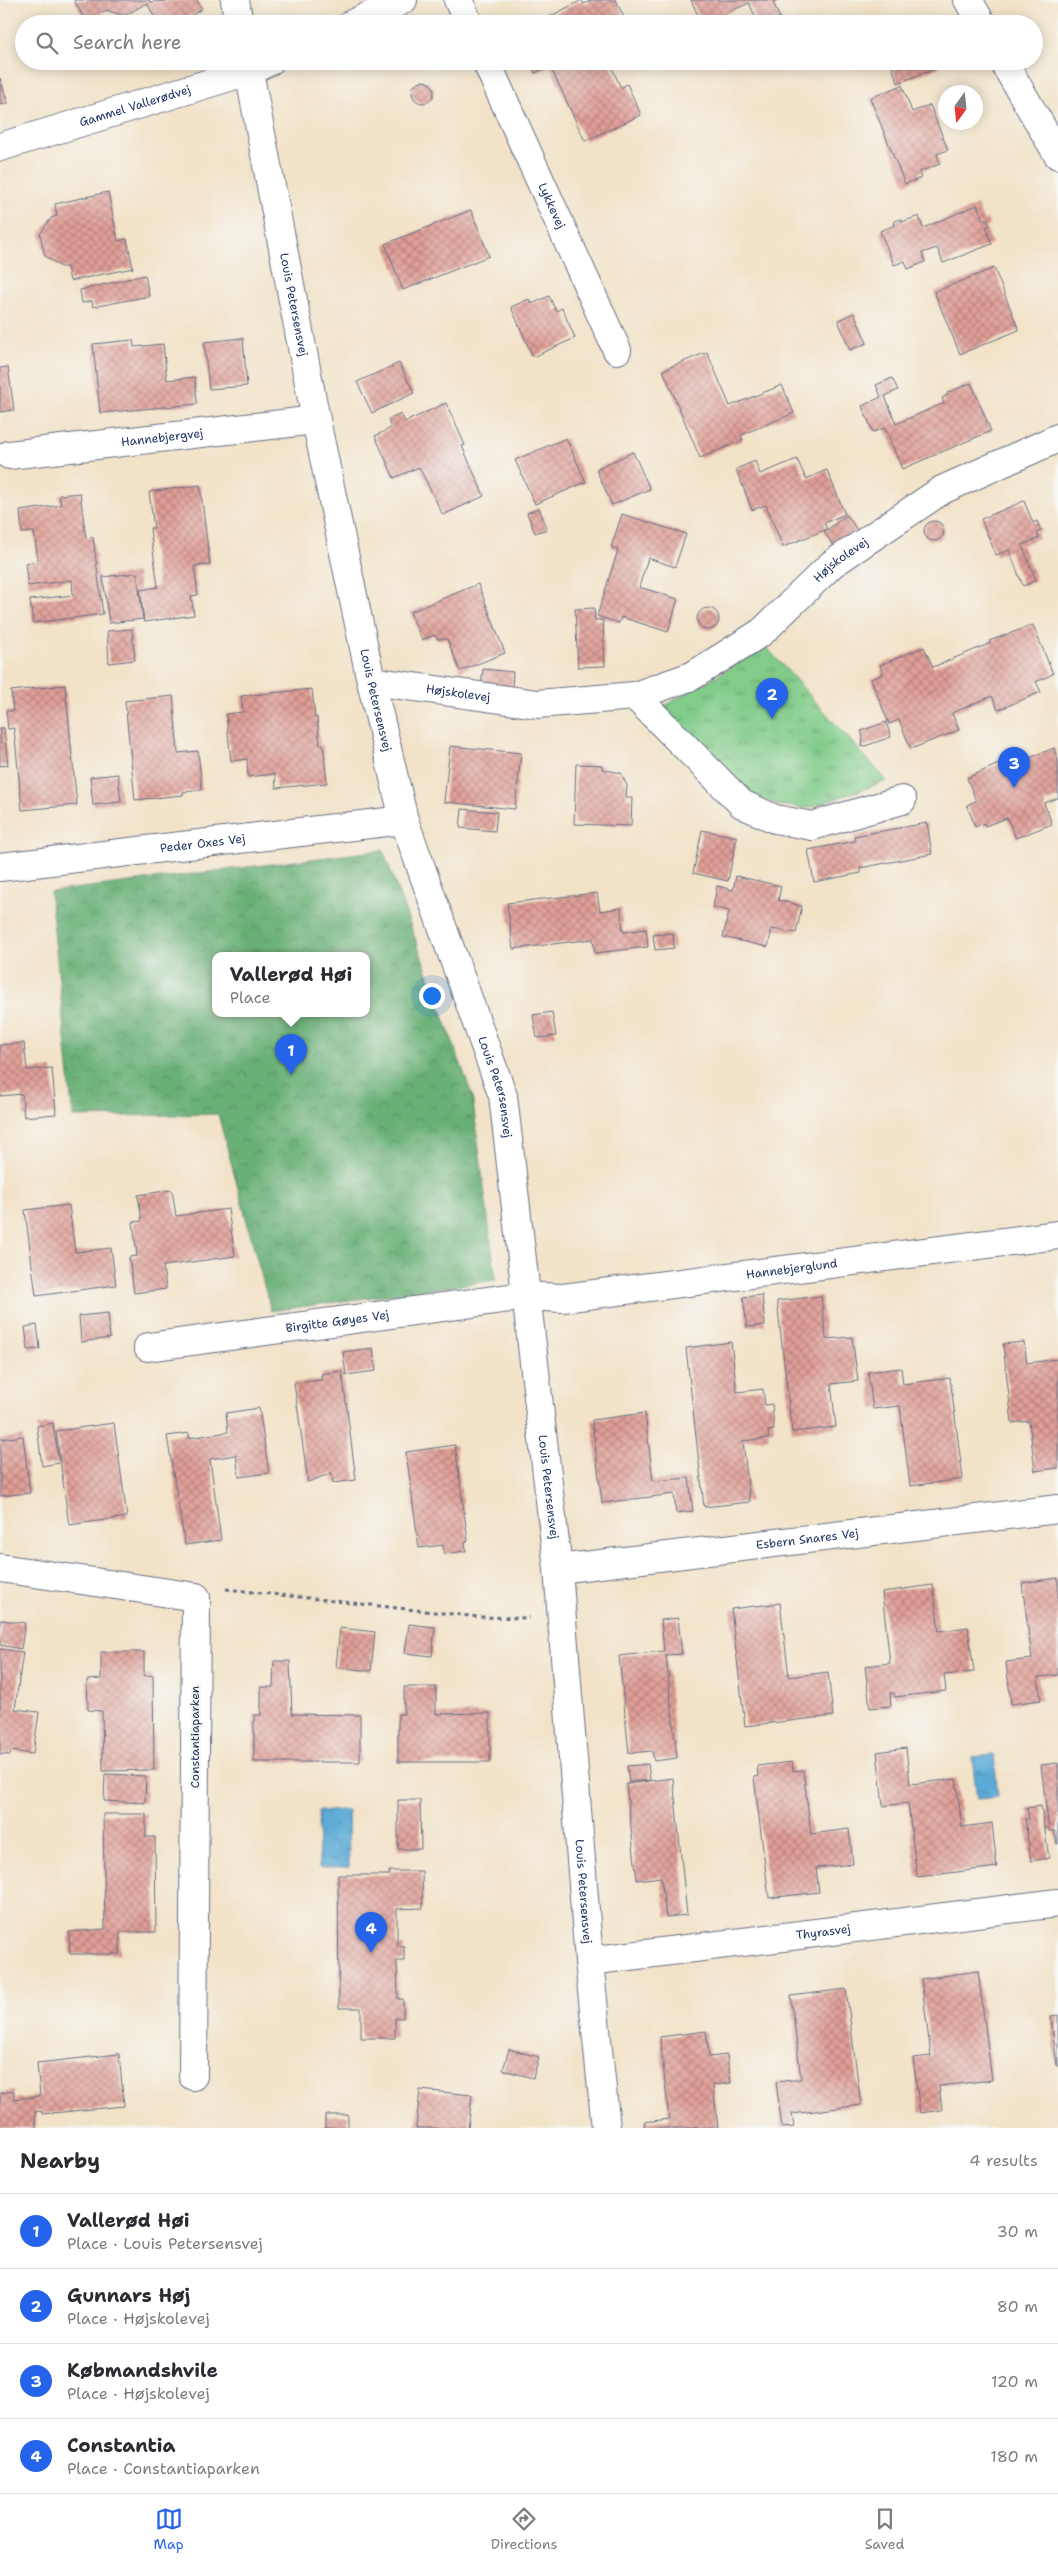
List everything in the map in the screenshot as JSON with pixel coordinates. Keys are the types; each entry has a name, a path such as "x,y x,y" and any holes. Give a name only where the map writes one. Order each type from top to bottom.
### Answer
{"street":[{"path":"235,0 238,15"},
{"path":"371,15 403,0"},
{"path":"458,0 465,15"},
{"path":"968,0 977,15"},
{"name":"Gammel Vallerødvej","path":"0,147 239,70"},
{"name":"Louis Petersensvej","path":"256,70 316,420 371,681 404,820 503,1096 558,1569 589,1961 606,2128"},
{"name":"Lykkevej","path":"490,70 617,350"},
{"path":"1009,70 1058,156"},
{"name":"Hannebjergvej","path":"9,455 316,420"},
{"name":"Højskolevej","path":"371,681 537,704 635,696 692,676 762,632 832,564 942,490 1058,438"},
{"path":"635,696 742,804 775,819 812,826 902,800"},
{"name":"Peder Oxes Vej","path":"0,867 404,820"},
{"name":"Hannebjerglund","path":"526,1296 563,1298 1058,1235"},
{"name":"Birgitte Gøyes Vej","path":"148,1347 526,1296"},
{"name":"Esbern Snares Vej","path":"558,1569 1058,1509"},
{"path":"0,1568 196,1597"},
{"name":"Constantiaparken","path":"193,2076 196,1597"},
{"name":"Thyrasvej","path":"589,1961 1058,1904"}],"path":[{"path":"196,1597 223,1589 479,1617 520,1618"}],"green space":[{"path":"766,647 887,781 808,808 778,805 750,793 663,707"},
{"path":"383,850 472,1095 496,1280 271,1311 218,1114 73,1117 50,892"}],"water":[{"path":"994,1755 998,1797 977,1799 972,1757"},
{"path":"348,1810 349,1867 319,1867 318,1811"}],"building":[{"path":"74,0 149,0 150,2 197,0 202,9 192,15 153,15 147,3 126,15 106,10 98,15 82,15"},
{"path":"582,0 584,4 592,0 616,0 623,15 553,15"},
{"path":"691,0 778,0 773,2 779,15 755,15 749,3 722,15 698,15"},
{"path":"552,70 613,70 621,88 627,84 641,115 585,141"},
{"path":"893,70 932,70 898,83"},
{"path":"0,78 8,103 0,105"},
{"path":"423,81 431,84 434,92 431,100 423,103 415,100 412,92 415,84"},
{"path":"902,85 912,112 930,105 938,125 938,130 940,130 948,150 937,154 940,164 919,172 921,178 905,184 870,98"},
{"path":"108,192 118,241 127,239 133,268 70,281 67,267 61,267 45,256 40,234 51,218 57,216 55,204"},
{"path":"977,205 983,220 987,219 990,226 986,227 992,244 943,263 937,248 922,253 925,262 908,269 905,261 894,265 880,231 895,225 894,221 901,219 902,222 919,216 923,228"},
{"path":"471,210 489,256 403,290 385,244"},
{"path":"994,268 1019,330 960,354 934,292"},
{"path":"145,275 149,296 93,307 92,301 82,303 80,290"},
{"path":"549,296 556,311 562,308 575,338 533,357 511,307 529,299 532,304"},
{"path":"854,313 867,343 850,350 838,320"},
{"path":"243,338 247,386 209,389 204,342"},
{"path":"133,340 134,347 163,344 167,380 195,377 197,404 100,413 93,344"},
{"path":"707,352 730,406 782,385 794,413 741,435 743,440 700,458 663,370"},
{"path":"399,363 414,393 372,413 357,382"},
{"path":"8,367 14,410 0,412 0,368"},
{"path":"892,378 898,390 885,396 896,424 944,403 942,398 948,395 947,393 971,383 991,431 902,469 885,428 873,432 862,406 881,397 876,385"},
{"path":"446,403 465,445 462,446 484,496 443,515 419,467 394,478 375,436 391,428 388,420 401,414 405,422"},
{"path":"566,438 586,482 535,504 515,460"},
{"path":"633,452 650,489 612,505 596,469"},
{"path":"797,459 806,479 827,470 845,514 824,523 827,529 783,547 766,505 752,510 736,469 755,461 760,474"},
{"path":"200,485 210,565 194,566 198,595 191,596 194,615 144,622 140,590 158,587 150,528 154,528 149,492"},
{"path":"80,493 86,538 93,537 103,614 33,623 30,600 73,595 72,580 28,586 25,563 38,561 34,532 22,533 20,511 61,505 59,495"},
{"path":"1024,501 1033,523 1037,521 1041,531 1037,532 1039,538 1022,545 1036,580 1023,586 1009,550 996,555 981,519"},
{"path":"539,508 547,529 535,533 527,513"},
{"path":"622,514 686,534 675,567 648,558 639,587 678,599 668,632 621,617 619,623 597,616 618,550 611,547"},
{"path":"847,515 857,530 834,546 824,532"},
{"path":"934,521 941,524 944,531 941,538 934,541 927,538 924,531 927,524"},
{"path":"137,573 143,619 109,623 103,577"},
{"path":"478,584 505,653 460,671 447,639 437,639 434,635 422,640 410,612"},
{"path":"594,608 595,620 603,620 605,666 578,667 575,609"},
{"path":"708,608 716,611 719,619 716,627 708,630 700,627 697,619 700,611"},
{"path":"1033,625 1053,674 1036,682 1041,692 998,710 992,696 952,713 959,730 911,749 899,720 889,724 871,679 883,674 880,665 924,647 933,667 991,643 989,641"},
{"path":"132,629 135,660 109,663 107,631"},
{"path":"483,669 513,672 512,689 481,686"},
{"path":"65,685 77,805 22,810 14,728 8,729 6,711 13,711 11,691"},
{"path":"312,689 320,745 323,744 327,783 276,788 275,774 248,777 247,759 231,761 226,714 243,712 241,696"},
{"path":"173,696 178,753 198,751 202,790 183,792 183,795 135,800 125,701"},
{"path":"886,722 891,737 862,747 863,737 861,731"},
{"path":"0,728 4,728 8,765 0,766"},
{"path":"450,746 521,753 515,809 444,802"},
{"path":"1054,748 1058,760 1058,798 1044,803 1052,824 1016,838 1007,818 985,826 984,823 975,827 967,805 976,801 967,778 1005,761 1007,767"},
{"path":"576,764 602,765 602,769 621,773 627,786 626,798 632,798 631,826 574,824"},
{"path":"118,774 121,802 93,805 90,777"},
{"path":"462,809 497,812 495,831 460,828"},
{"path":"927,823 932,854 860,868 861,873 814,882 808,850 855,841 854,836"},
{"path":"702,830 737,837 728,881 693,873"},
{"path":"736,876 781,886 778,900 802,906 796,933 772,929 768,947 723,937 729,911 713,907 717,886 733,890"},
{"path":"597,893 600,911 621,908 623,932 646,929 648,947 595,953 593,939 513,949 507,903"},
{"path":"673,933 674,948 655,950 653,935"},
{"path":"552,1012 556,1036 537,1038 533,1015"},
{"path":"24,1043 27,1070 52,1068 56,1114 24,1117 22,1094 0,1096 0,1045"},
{"path":"172,1190 176,1216 228,1209 235,1256 163,1266 166,1289 134,1293 129,1257 137,1256 133,1222 142,1221 138,1195"},
{"path":"69,1205 75,1252 111,1248 116,1285 36,1296 25,1210"},
{"path":"762,1295 765,1325 747,1327 743,1297"},
{"path":"821,1296 826,1339 852,1337 858,1381 831,1384 836,1427 792,1432 777,1301"},
{"path":"108,1313 110,1338 81,1342 79,1316"},
{"path":"37,1325 40,1349 28,1350 25,1327"},
{"path":"731,1342 737,1392 763,1389 765,1405 772,1404 774,1430 768,1431 769,1438 743,1441 750,1502 704,1507 686,1348"},
{"path":"1024,1342 1027,1363 1058,1359 1058,1468 1035,1471 1029,1421 1012,1423 1003,1344"},
{"path":"373,1348 376,1371 346,1375 343,1352"},
{"path":"901,1368 903,1384 950,1378 963,1479 910,1486 900,1406 873,1409 868,1372"},
{"path":"342,1371 356,1480 333,1483 332,1473 308,1482 294,1383 322,1380 321,1374"},
{"path":"259,1408 269,1473 239,1477 236,1455 210,1459 221,1540 185,1545 167,1436 189,1433 189,1438 228,1432 226,1413"},
{"path":"645,1413 653,1481 689,1478 693,1511 676,1513 674,1494 602,1503 592,1420"},
{"path":"53,1423 59,1463 42,1466 37,1426"},
{"path":"114,1423 127,1517 69,1525 56,1431"},
{"path":"23,1436 30,1493 0,1496 0,1439"},
{"path":"455,1445 468,1541 465,1542 466,1551 444,1554 443,1545 419,1548 406,1452"},
{"path":"1058,1578 1058,1675 1038,1677 1041,1700 1011,1704 1006,1662 1032,1659 1022,1583"},
{"path":"933,1585 939,1631 968,1627 974,1672 944,1675 946,1691 895,1697 894,1693 890,1693 891,1706 870,1708 865,1666 890,1663 882,1592"},
{"path":"780,1603 789,1677 828,1672 833,1716 745,1726 731,1609"},
{"path":"678,1618 682,1654 666,1655 677,1758 654,1761 652,1751 629,1753 619,1656 664,1651 661,1620"},
{"path":"0,1620 25,1623 21,1649 0,1645"},
{"path":"409,1624 435,1627 432,1656 405,1653"},
{"path":"340,1628 375,1632 371,1671 336,1667"},
{"path":"0,1649 23,1652 15,1709 39,1712 33,1754 11,1751 10,1755 0,1754"},
{"path":"101,1652 144,1652 144,1676 153,1675 154,1770 103,1771 102,1711 88,1710 87,1680 101,1679"},
{"path":"274,1661 290,1661 292,1714 360,1715 360,1762 254,1762 254,1715 261,1715 261,1687 273,1687"},
{"path":"404,1687 436,1687 436,1714 490,1713 490,1762 398,1762 398,1714 404,1714"},
{"path":"906,1748 910,1784 956,1779 962,1827 992,1823 997,1867 917,1877 908,1803 883,1806 877,1752"},
{"path":"792,1762 793,1771 803,1770 811,1834 849,1829 853,1864 816,1868 819,1892 769,1898 754,1777 758,1776 757,1766"},
{"path":"1058,1763 1057,1844 1055,1831 1049,1831 1041,1765"},
{"path":"648,1764 650,1780 629,1782 627,1766"},
{"path":"105,1774 146,1776 145,1803 104,1801"},
{"path":"673,1778 687,1915 666,1917 661,1877 637,1880 626,1784"},
{"path":"398,1800 420,1800 421,1849 398,1849"},
{"path":"1041,1806 1049,1858 1031,1861 1025,1819 1029,1819 1027,1808"},
{"path":"103,1814 146,1814 146,1837 155,1837 156,1932 120,1932 120,1954 70,1954 69,1932 105,1929"},
{"path":"389,1871 422,1871 423,1908 397,1909 397,1946 404,1946 404,1961 397,1961 398,1999 403,1999 403,2018 395,2018 395,2038 361,2038 361,2008 339,2008 338,1875 389,1875"},
{"path":"978,1971 992,2080 939,2086 942,2110 920,2113 913,2058 931,2056 921,1979"},
{"path":"846,1989 861,2105 792,2114 794,2127 782,2128 776,2082 801,2079 791,1996"},
{"path":"1058,2015 1058,2066 1057,2066 1051,2016"},
{"path":"706,2031 709,2057 727,2055 731,2083 713,2085 718,2128 645,2128 644,2122 669,2119 660,2037"},
{"path":"509,2049 539,2057 533,2078 503,2070"},
{"path":"119,2054 124,2106 42,2114 41,2111 35,2112 36,2128 0,2128 0,2093 14,2091 14,2099 40,2096 37,2063"},
{"path":"420,2090 472,2095 468,2128 416,2128"},
{"path":"325,2115 348,2115 348,2128 325,2128"}],"place":[{"name":"Gunnars Høj","path":"772,719"},
{"name":"Købmandshvile","path":"1014,788"},
{"name":"Vallerød Høi","path":"291,1075"},
{"name":"Constantia","path":"371,1953"}]}
